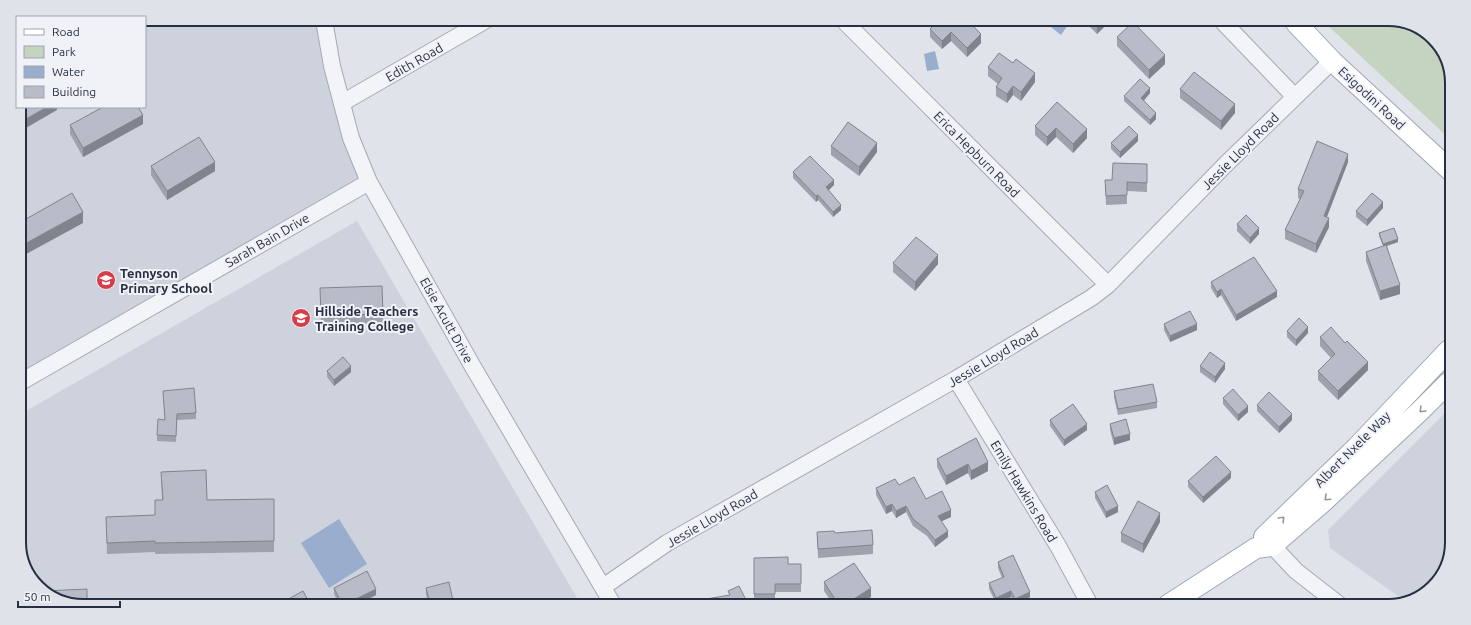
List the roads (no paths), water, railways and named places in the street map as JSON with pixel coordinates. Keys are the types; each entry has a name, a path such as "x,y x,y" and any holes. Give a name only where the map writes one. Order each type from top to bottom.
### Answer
{"main road":[{"name":"Esigodini Road","path":"1299,26 1332,61 1445,165"},
{"path":"1416,138 1445,150"},
{"name":"Albert Nxele Way","path":"1264,544 1445,354"},
{"name":"Albert Nxele Way","path":"1177,599 1264,544 1323,502 1445,386"}],"street":[{"name":"Elsie Acutt Drive","path":"325,26 332,66 351,138 369,182 473,367 610,599"},
{"name":"Edith Road","path":"342,104 476,26"},
{"name":"Erica Hepburn Road","path":"849,26 1108,285"},
{"path":"1227,26 1294,96"},
{"name":"Jessie Lloyd Road","path":"603,587 667,543 956,379 1082,304 1108,285 1294,96 1332,61"},
{"name":"Sarah Bain Drive","path":"26,379 369,182"},
{"name":"Emily Hawkins Road","path":"956,379 1058,546 1087,599"},
{"path":"1264,544 1332,599"}],"water":[{"path":"1050,26 1067,26 1061,35"},
{"path":"935,51 939,69 927,71 924,54"},
{"path":"339,519 367,564 329,588 301,543"}],"place":[{"name":"Tennyson Primary School","path":"106,280"},
{"name":"Hillside Teachers Training College","path":"301,318"}]}
